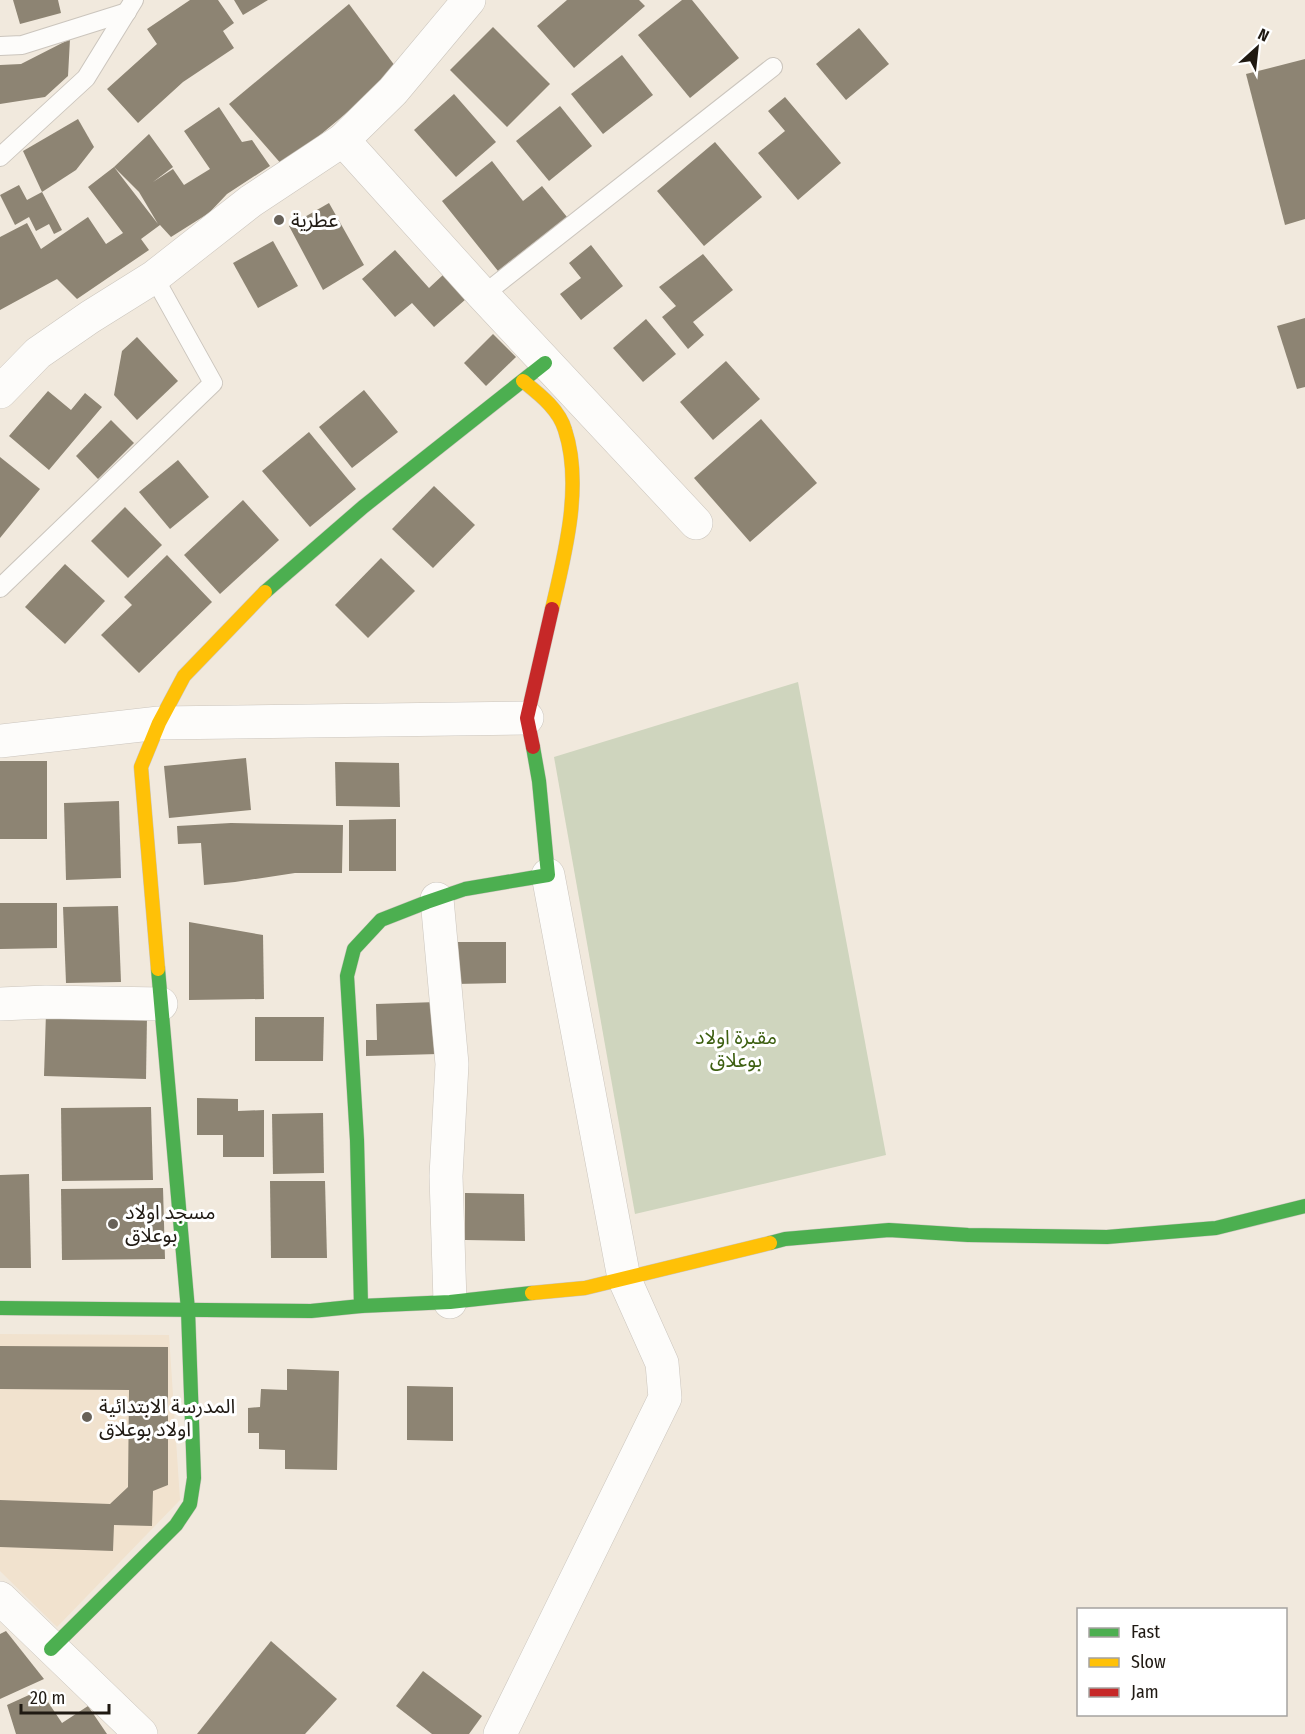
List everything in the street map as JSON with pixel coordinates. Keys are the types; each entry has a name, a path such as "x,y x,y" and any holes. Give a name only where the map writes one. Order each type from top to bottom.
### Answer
{"street":[{"path":"0,392 38,353 90,316 154,277 250,201 343,140 393,90 469,0"},
{"path":"343,140 483,296 534,372 547,402 565,428 573,471 568,542 527,718 539,781 548,875 624,1278 663,1363 665,1398 500,1734"},
{"path":"534,372 696,523"},
{"path":"51,1648 176,1525 190,1504 194,1478 188,1310 141,767 159,723 184,676 256,600 363,507 534,372"},
{"path":"0,741 159,723 527,718"},
{"path":"361,1306 357,1140 347,976 354,949 381,920 465,889 548,875"},
{"path":"437,899 452,1064 446,1176 450,1302"},
{"path":"0,1004 46,1002 161,1004"},
{"path":"0,1308 311,1311 450,1302 585,1288 785,1239 889,1230 968,1235 1107,1237 1216,1228 1305,1206"},
{"path":"0,1598 141,1734"}],"lane":[{"path":"0,46 22,45 130,6"},
{"path":"0,157 86,78 130,6"},
{"path":"483,296 773,67"},
{"path":"0,588 213,383 154,277"}],"shaded area":[{"name":"المدرسة الابتدائية اولاد بوعلاق","path":"0,1334 169,1335 180,1500 57,1627 0,1571"}],"green space":[{"name":"مقبرة اولاد بوعلاق","path":"798,682 886,1155 635,1214 554,757"}],"building":[{"path":"13,0 58,0 61,13 20,24"},
{"path":"190,0 218,0 234,23 223,31 234,48 183,82 138,123 107,89 157,44 147,29"},
{"path":"234,0 268,0 243,15"},
{"path":"567,0 639,0 645,6 574,68 537,26"},
{"path":"682,0 692,0 739,58 690,98 638,35"},
{"path":"349,4 398,70 283,166 229,104"},
{"path":"493,27 550,84 507,127 450,70"},
{"path":"859,28 889,64 846,100 816,64"},
{"path":"70,39 68,76 45,97 0,104 0,65 21,64"},
{"path":"622,55 653,95 603,134 571,94"},
{"path":"1305,59 1305,219 1285,225 1246,74"},
{"path":"454,94 496,142 456,177 414,130"},
{"path":"785,97 841,163 798,200 758,153 785,131 768,111"},
{"path":"560,106 592,146 549,181 516,141"},
{"path":"219,107 242,142 252,140 270,166 227,194 209,213 171,237 160,225 141,239 149,250 77,299 57,279 0,310 0,237 27,223 41,249 88,217 106,244 123,233 88,187 114,167 149,134 173,167 153,182 173,169 184,185 210,169 184,131","holes":["114,167 139,192 158,224"]},
{"path":"78,119 94,147 76,170 42,192 23,151"},
{"path":"715,142 762,197 704,246 657,191"},
{"path":"492,161 523,201 542,186 567,217 498,271 442,201"},
{"path":"19,185 27,200 42,192 62,230 54,234 49,224 36,231 29,217 15,225 0,195"},
{"path":"329,203 364,265 323,290 289,226"},
{"path":"273,241 298,286 258,308 233,263"},
{"path":"591,245 623,286 581,320 560,294 581,278 569,263"},
{"path":"395,250 429,288 444,274 466,299 434,327 412,303 395,317 362,279"},
{"path":"703,254 733,290 693,322 704,335 688,349 662,317 676,306 659,287"},
{"path":"1305,318 1305,387 1297,389 1277,326"},
{"path":"646,319 676,354 643,382 613,348"},
{"path":"493,334 516,357 486,386 464,363"},
{"path":"137,337 178,381 137,420 114,395 122,351"},
{"path":"726,361 760,399 713,440 680,402"},
{"path":"364,390 398,432 352,468 319,427"},
{"path":"48,391 71,410 85,393 102,407 49,470 9,436"},
{"path":"761,419 817,483 750,542 694,478"},
{"path":"111,420 134,443 98,479 76,456"},
{"path":"309,432 356,489 310,527 262,471"},
{"path":"0,457 40,489 0,538"},
{"path":"178,460 209,497 170,529 139,492"},
{"path":"434,486 475,525 433,568 392,529"},
{"path":"243,500 279,540 220,594 184,555"},
{"path":"125,507 162,545 128,578 91,541"},
{"path":"167,555 212,602 139,673 101,635 132,605 124,597"},
{"path":"381,558 415,591 368,638 335,605"},
{"path":"65,564 105,601 65,644 25,607"},
{"path":"246,758 251,810 169,818 164,766"},
{"path":"0,761 47,761 47,839 0,839"},
{"path":"335,762 399,763 400,807 336,806"},
{"path":"119,801 121,878 66,880 64,803"},
{"path":"396,819 396,871 349,871 349,820"},
{"path":"231,823 343,825 342,873 295,873 204,885 201,843 178,844 177,826"},
{"path":"0,903 57,903 57,948 0,949"},
{"path":"118,906 121,982 66,983 63,907"},
{"path":"189,922 263,935 264,999 189,1000"},
{"path":"455,942 506,942 506,983 455,984"},
{"path":"437,1002 438,1054 366,1056 366,1040 377,1040 376,1004"},
{"path":"46,1013 147,1017 146,1079 44,1076"},
{"path":"255,1017 324,1017 323,1061 255,1061"},
{"path":"197,1098 238,1099 238,1111 264,1110 264,1157 223,1157 223,1135 197,1135"},
{"path":"151,1107 153,1180 62,1181 61,1108"},
{"path":"323,1113 324,1173 273,1174 272,1114"},
{"path":"29,1174 31,1268 0,1268 0,1175"},
{"path":"270,1181 325,1181 327,1258 271,1258"},
{"name":"مسجد اولاد بوعلاق","path":"163,1188 165,1259 62,1260 61,1189"},
{"path":"465,1193 524,1194 525,1241 465,1240"},
{"name":"المدرسة الابتدائية اولاد بوعلاق","path":"0,1346 168,1347 168,1485 153,1491 152,1526 114,1525 113,1551 0,1547 0,1500 110,1504 128,1487 129,1390 0,1389"},
{"path":"287,1369 339,1371 337,1470 285,1469 285,1450 259,1449 259,1433 248,1433 248,1408 260,1407 261,1389 287,1390"},
{"path":"407,1386 453,1387 453,1441 407,1440"},
{"path":"6,1631 44,1679 0,1699 0,1634"},
{"path":"271,1641 337,1699 305,1734 197,1734"},
{"path":"423,1671 482,1716 469,1734 432,1734 396,1706"},
{"path":"40,1690 62,1723 88,1706 107,1734 16,1734 7,1705"}],"traffic: fast":[{"path":"265,592 363,507 545,363"},
{"path":"361,1306 357,1140 347,976 354,949 381,920 427,902 465,889 548,875 539,781 533,747"},
{"path":"51,1649 176,1525 190,1504 194,1478 188,1310 158,969"},
{"path":"770,1243 785,1239 889,1230 968,1235 1107,1237 1216,1228 1305,1206"},
{"path":"0,1308 311,1311 450,1302 532,1293"}],"traffic: slow":[{"path":"523,381 548,402 558,415 565,430 570,451 572,473 570,520 552,609"},
{"path":"158,969 141,767 159,723 184,676 265,592"},
{"path":"532,1293 585,1288 770,1243"}],"traffic: jam":[{"path":"533,747 527,718 552,609"}],"place":[{"name":"عطرية","path":"279,220"},
{"name":"مسجد اولاد بوعلاق","path":"113,1224"},
{"name":"المدرسة الابتدائية اولاد بوعلاق","path":"87,1417"}]}
